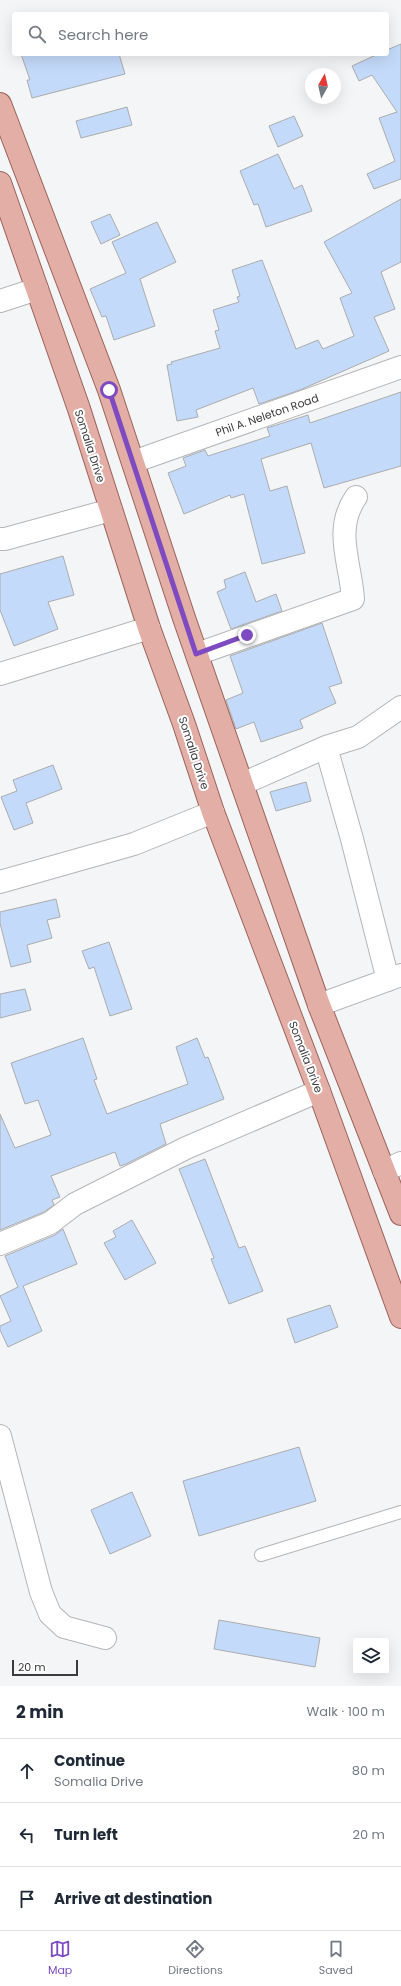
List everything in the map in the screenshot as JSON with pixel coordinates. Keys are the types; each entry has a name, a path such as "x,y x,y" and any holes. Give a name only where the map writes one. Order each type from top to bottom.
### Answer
{"main road":[{"path":"0,104 109,390 196,654 319,1005 393,1167 401,1214"},
{"name":"Somalia Drive","path":"0,183 79,409 149,628 184,724 213,812 397,1292 401,1317"}],"street":[{"path":"0,301 37,289"},
{"name":"Phil A. Neleton Road","path":"133,462 401,367"},
{"path":"196,654 353,599 352,581 345,555 344,534 348,509 356,497"},
{"path":"0,539 5,539 111,510"},
{"path":"0,674 149,628"},
{"path":"242,784 326,747 358,737 401,707"},
{"path":"319,1005 395,977 352,839 326,747"},
{"path":"0,882 134,844 213,812"},
{"path":"0,1244 50,1222 75,1204 186,1148 319,1091"},
{"path":"0,1436 41,1592 50,1614 64,1627 104,1638"}],"lane":[{"path":"261,1555 401,1512"}],"building":[{"path":"401,44 401,179 374,189 367,174 395,161 379,118 397,112 372,75 359,81 352,66 374,56 389,56 389,49"},
{"path":"22,56 120,56 125,74 32,98 27,80 30,80"},
{"path":"127,107 132,125 81,138 76,121"},
{"path":"294,116 303,136 278,147 269,126"},
{"path":"278,154 294,189 302,185 312,211 266,227 258,204 254,205 240,171"},
{"path":"401,199 401,262 381,272 395,309 374,317 389,351 300,390 259,404 253,388 196,410 198,417 177,421 167,365 172,364 171,362 220,348 215,331 219,330 213,310 239,302 237,297 240,296 232,270 262,260 296,349 318,340 323,349 354,336 340,298 352,293 324,242"},
{"path":"110,214 120,235 101,244 91,222"},
{"path":"157,222 176,262 140,279 155,326 114,340 106,316 102,317 90,289 126,273 112,242"},
{"path":"401,392 401,466 324,488 311,443 261,459 270,491 287,486 305,553 262,564 244,494 231,498 230,495 184,514 168,473 186,466 183,458 205,450 208,456 270,436 267,428 308,415 310,423"},
{"path":"63,556 74,595 48,602 58,629 14,646 0,610 0,574"},
{"path":"245,572 256,602 276,594 282,611 231,629 217,592 226,588 224,580"},
{"path":"322,623 342,683 329,687 336,703 300,720 303,728 261,742 254,722 236,729 226,700 243,693 230,656"},
{"path":"53,765 62,789 26,803 33,823 14,830 1,797 17,791 13,780"},
{"path":"306,782 311,801 276,811 270,792"},
{"path":"56,899 60,917 47,920 52,938 27,945 31,962 11,967 0,923 0,912"},
{"path":"109,942 132,1009 110,1016 94,967 89,969 82,951"},
{"path":"25,989 31,1010 0,1018 0,994"},
{"path":"83,1038 97,1079 94,1080 107,1114 188,1084 176,1047 197,1038 205,1058 208,1057 224,1099 160,1124 166,1144 126,1164 120,1166 115,1152 51,1176 60,1197 52,1200 54,1205 44,1212 0,1230 0,1114 15,1148 51,1135 38,1100 25,1104 11,1063"},
{"path":"205,1159 239,1248 245,1246 263,1291 229,1304 211,1259 214,1258 179,1169"},
{"path":"132,1220 156,1263 125,1280 104,1243 116,1237 113,1231"},
{"path":"63,1229 77,1264 23,1286 42,1331 8,1347 0,1330 0,1326 11,1321 0,1296 18,1287 5,1256 55,1235"},
{"path":"330,1305 338,1327 295,1343 287,1319"},
{"path":"299,1447 316,1501 199,1536 183,1481"},
{"path":"132,1492 151,1536 110,1554 91,1510"},
{"path":"219,1620 320,1638 315,1667 214,1649"}],"route":[{"path":"109,390 196,654 247,635"}]}
